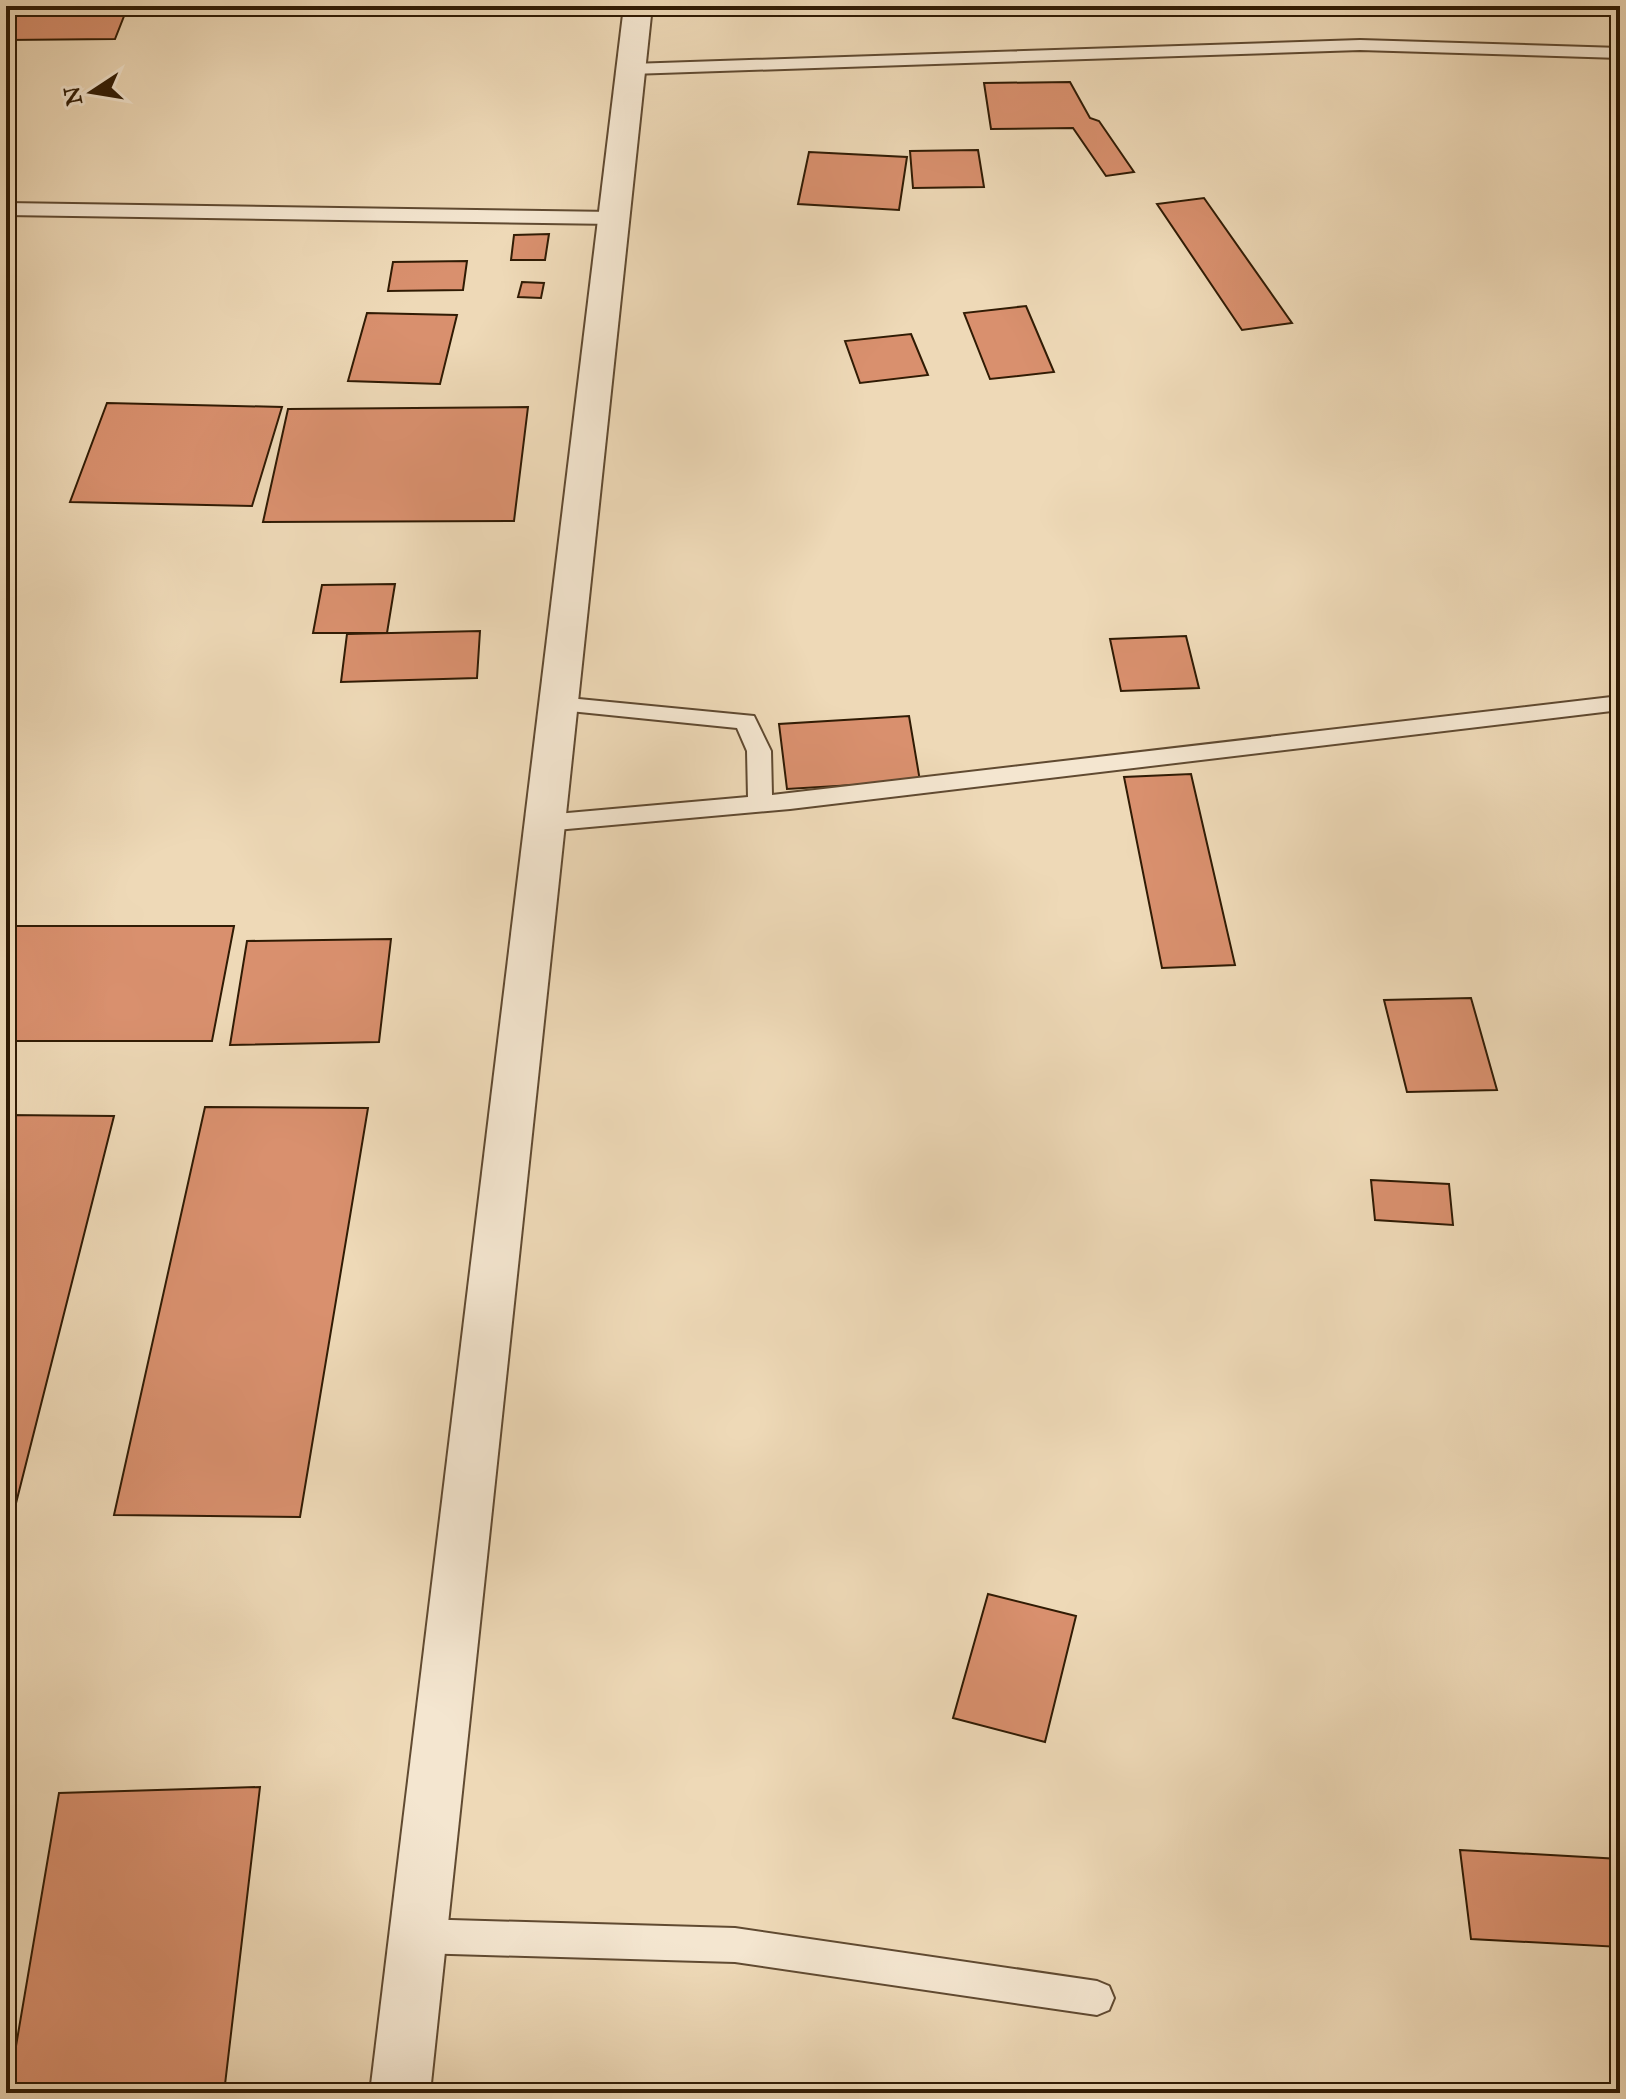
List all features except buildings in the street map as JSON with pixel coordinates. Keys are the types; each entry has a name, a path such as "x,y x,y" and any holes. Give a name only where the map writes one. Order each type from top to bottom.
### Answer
{"street":[{"path":"400,2093 638,6"}],"lane":[{"path":"631,69 1360,45 1620,53"},
{"path":"6,209 614,218"},
{"path":"545,823 760,804 1620,703"},
{"path":"558,704 746,721 759,751 760,804"},
{"path":"417,1936 735,1945 1097,1998"}]}
